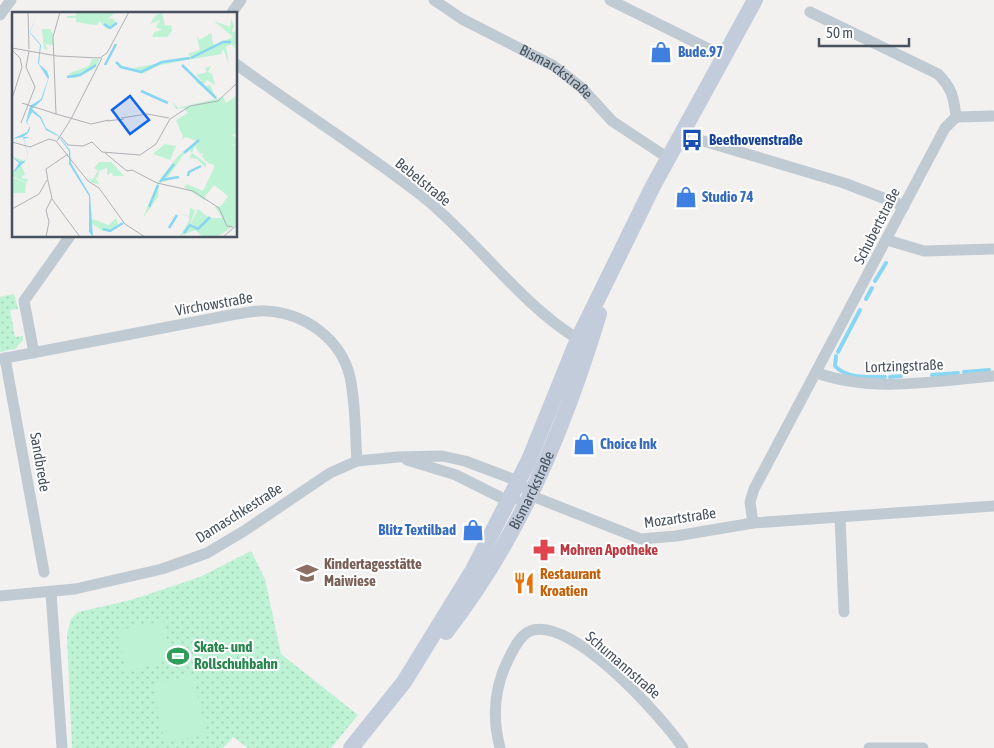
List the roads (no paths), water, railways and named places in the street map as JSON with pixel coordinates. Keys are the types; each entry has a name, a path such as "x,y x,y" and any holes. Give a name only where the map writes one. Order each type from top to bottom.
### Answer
{"main road":[{"name":"Bismarckstraße","path":"404,682 473,570 518,481 578,339 612,274 668,158 755,0"},
{"name":"Bismarckstraße","path":"351,748 464,608 514,530 532,496 590,346 612,274"}],"street":[{"path":"0,15 11,0"},
{"path":"232,12 241,0"},
{"name":"Bismarckstraße","path":"434,0 462,19 554,66 582,88 612,121 668,158"},
{"path":"610,0 723,56"},
{"path":"810,12 938,74 948,84 954,95 956,117 994,116"},
{"name":"Bebelstraße","path":"238,65 422,197 520,291 564,330 578,339"},
{"name":"Schubertstraße","path":"753,523 750,502 754,489 945,128 956,117"},
{"path":"700,140 844,183 904,206"},
{"path":"34,353 24,300 69,238"},
{"path":"887,240 924,251 994,249"},
{"name":"Virchowstraße","path":"3,358 236,314 265,310 285,313 305,320 319,330 335,346 345,362 353,393 357,461"},
{"name":"Sandbrede","path":"3,358 44,572"},
{"name":"Lortzingstraße","path":"817,373 846,382 877,385 994,376"},
{"name":"Damaschkestraße","path":"0,596 51,593 102,584 162,569 207,553 244,531 330,473 357,461 398,457 442,456 465,461 518,481"},
{"name":"Damaschkestraße","path":"398,457 456,475 508,501"},
{"name":"Mozartstraße","path":"518,481 532,496 628,536 641,539 669,537 753,523 994,506"},
{"path":"508,501 532,496"},
{"path":"840,517 844,612"},
{"path":"51,593 62,748"},
{"name":"Schumannstraße","path":"500,748 495,719 498,683 514,649 528,632 551,630 582,645 656,713 683,748"},
{"path":"869,748 923,748"}],"waterway":[{"path":"875,281 886,263"},
{"path":"866,299 872,288"},
{"path":"838,352 860,310"},
{"path":"836,356 835,366 846,373 859,376 885,377"},
{"path":"964,372 989,370"},
{"path":"932,375 958,373"},
{"path":"890,377 901,376"}],"place":[{"name":"Bude.97","path":"661,52"},
{"name":"Beethovenstraße","path":"692,140"},
{"name":"Studio 74","path":"686,197"},
{"name":"Choice Ink","path":"584,444"},
{"name":"Blitz Textilbad","path":"473,530"},
{"name":"Mohren Apotheke","path":"544,550"},
{"name":"Kindertagesstätte Maiwiese","path":"307,573"},
{"name":"Restaurant Kroatien","path":"524,583"},
{"name":"Skate- und Rollschuhbahn","path":"178,656"}]}
